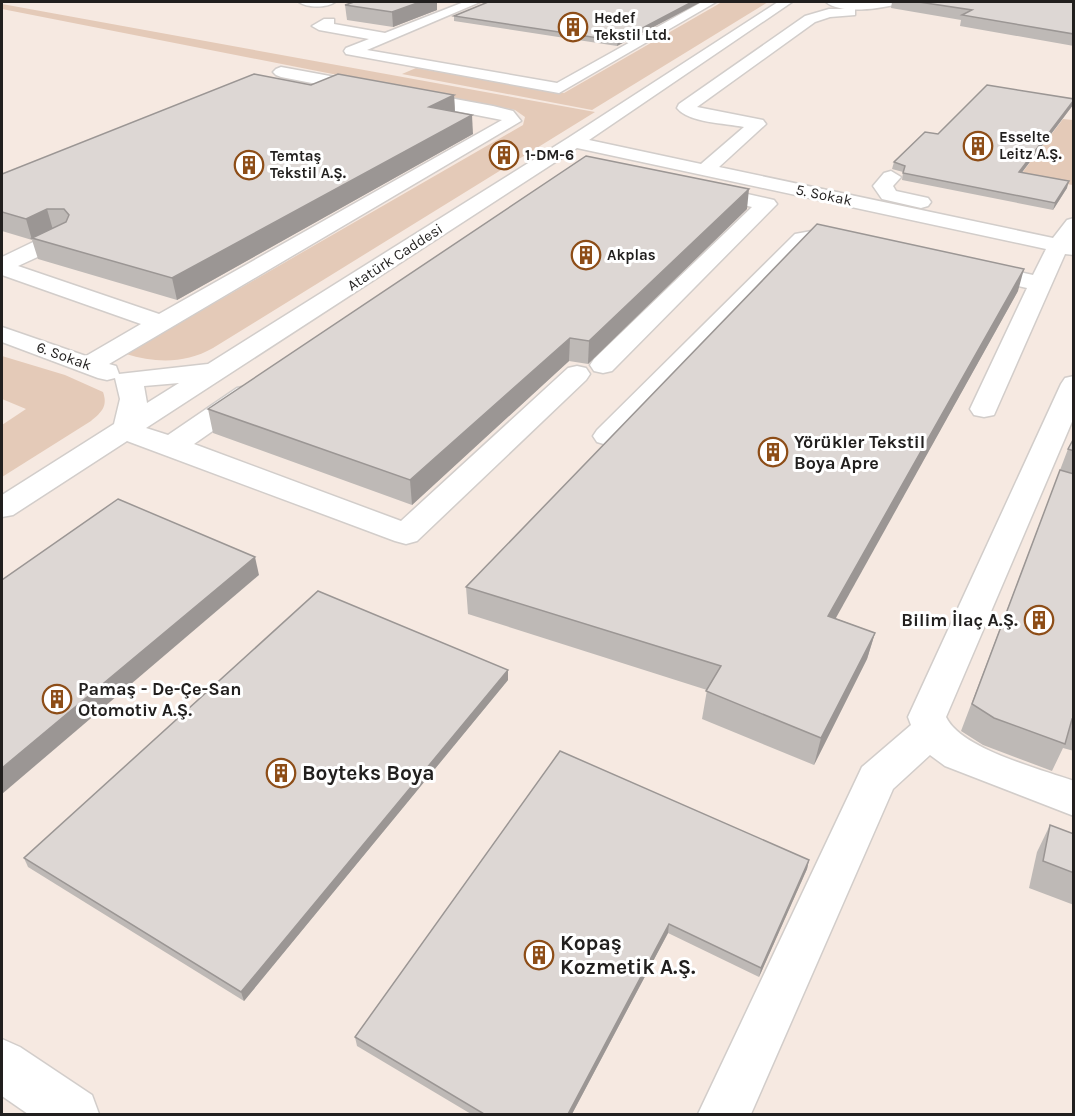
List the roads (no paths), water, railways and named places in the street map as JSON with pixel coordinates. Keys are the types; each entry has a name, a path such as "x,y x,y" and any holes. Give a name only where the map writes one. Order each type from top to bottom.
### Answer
{"street":[{"path":"306,2 329,2"},
{"path":"474,2 351,51 559,88 710,2"},
{"path":"832,2 867,6 889,2"},
{"path":"777,8 810,19"},
{"name":"Atatürk Caddesi","path":"2,508 574,142 777,8"},
{"path":"705,170 757,124 698,113 685,108 810,19 829,13 850,12"},
{"path":"329,22 319,26 385,37"},
{"path":"88,365 512,121 507,115 493,111 281,72"},
{"name":"5. Sokak","path":"574,142 705,170 909,207"},
{"path":"220,369 180,376 127,380 132,388 134,407 125,431 172,446 406,534 590,370 766,204 585,165"},
{"path":"891,177 883,186 889,195 909,207 1068,238 1042,284 984,409"},
{"path":"2,266 62,237"},
{"path":"608,436 803,239 825,237 867,246"},
{"path":"2,266 161,323"},
{"path":"960,266 1042,284"},
{"name":"6. Sokak","path":"2,334 127,380"},
{"path":"172,446 270,379"},
{"path":"1074,384 1047,483 929,707 927,717 932,730 944,746 959,755 1074,799"},
{"path":"724,1114 877,779 932,730"},
{"path":"2,1065 72,1114"}],"place":[{"name":"Hedef Tekstil Ltd.","path":"573,27"},
{"name":"Esselte Leitz A.Ş.","path":"978,146"},
{"name":"1-DM-6","path":"504,155"},
{"name":"Temtaş Tekstil A.Ş.","path":"249,165"},
{"name":"Akplas","path":"586,255"},
{"name":"Yörükler Tekstil Boya Apre","path":"773,452"},
{"name":"Bilim İlaç A.Ş.","path":"1039,620"},
{"name":"Pamaş - De-Çe-San Otomotiv A.Ş.","path":"57,699"},
{"name":"Boyteks Boya","path":"281,773"},
{"name":"Kopaş Kozmetik A.Ş.","path":"539,955"}]}
